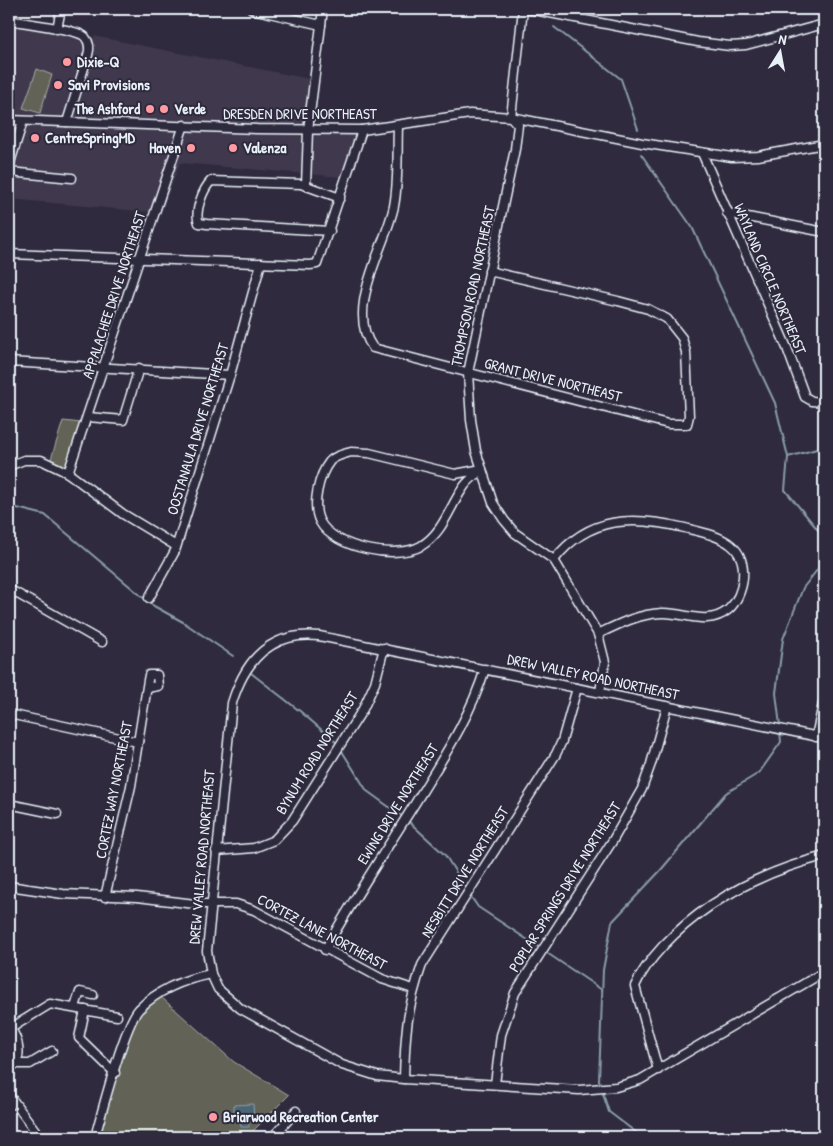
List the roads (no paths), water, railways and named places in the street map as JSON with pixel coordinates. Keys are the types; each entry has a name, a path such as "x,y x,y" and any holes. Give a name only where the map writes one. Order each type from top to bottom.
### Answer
{"street":[{"path":"57,29 61,9"},
{"path":"252,9 321,24"},
{"path":"306,186 308,130 323,9"},
{"path":"510,116 523,9"},
{"path":"529,9 698,42 730,46 746,45 824,24"},
{"path":"9,20 83,35 90,46 84,70 66,122"},
{"name":"DRESDEN DRIVE NORTHEAST","path":"9,120 308,130 362,130 470,114 510,116 642,144 732,157 758,156 824,144"},
{"name":"THOMPSON ROAD NORTHEAST","path":"510,116 518,125 515,149 468,373 471,420 482,469 493,503 504,520 516,532 554,560 598,634 604,662 600,692"},
{"path":"9,166 23,121"},
{"name":"APPALACHEE DRIVE NORTHEAST","path":"68,473 184,125"},
{"name":"GRANT DRIVE NORTHEAST","path":"398,126 394,208 364,298 367,340 372,348 657,421 681,425 686,424 689,416 686,352 678,330 664,318 648,309 489,271"},
{"path":"9,254 296,265 317,264 330,231 362,130"},
{"name":"WAYLAND CIRCLE NORTHEAST","path":"702,152 787,348 805,397 812,401 824,402"},
{"path":"9,172 72,178"},
{"path":"330,231 207,224 199,223 197,217 206,186 211,181 306,186 340,198"},
{"path":"727,213 824,232"},
{"name":"OOSTANAULA DRIVE NORTHEAST","path":"149,598 171,560 176,546 230,375 261,263"},
{"path":"9,362 105,366 230,375"},
{"path":"88,417 123,420 139,368"},
{"path":"369,453 455,474 482,469 463,488 452,510 436,533 420,546 404,551 373,550 349,544 330,533 320,522 316,498 321,479 330,461 339,455 369,453"},
{"path":"9,466 24,460 41,460 68,473 123,514 176,546"},
{"path":"554,560 563,548 580,534 615,521 631,520 645,520 702,532 719,538 737,552 743,576 742,588 728,610 714,618 701,619 663,613 641,616 627,620 598,634"},
{"path":"9,589 102,642"},
{"name":"DREW VALLEY ROAD NORTHEAST","path":"824,738 384,648 307,634 292,637 272,645 246,667 238,683 232,703 206,951 211,974 224,996 241,1008 342,1066 377,1076 404,1079 588,1090 609,1088 640,1080 824,972"},
{"name":"BYNUM ROAD NORTHEAST","path":"216,851 254,848 274,840 292,821 363,709 375,684 384,648"},
{"name":"EWING DRIVE NORTHEAST","path":"325,950 345,914 384,855 456,737 476,697 485,669"},
{"name":"CORTEZ WAY NORTHEAST","path":"105,897 131,786 147,688"},
{"name":"NESBITT DRIVE NORTHEAST","path":"404,1079 405,1031 413,989 422,965 556,754 577,688"},
{"path":"816,736 824,698"},
{"name":"POPLAR SPRINGS DRIVE NORTHEAST","path":"495,1084 501,1035 515,993 638,796 651,764 667,706"},
{"path":"9,714 138,742"},
{"path":"9,804 57,814"},
{"path":"658,1070 635,986 647,964 672,937 709,904 753,880 795,864 824,856"},
{"name":"CORTEZ LANE NORTHEAST","path":"9,886 33,891 105,897 137,897 210,904 236,904 254,910 325,950 382,979 413,989"},
{"path":"95,1137 114,1073 138,1010 158,994 175,985 191,978 211,974"},
{"path":"75,1007 80,992 93,995"},
{"path":"12,1066 19,1058 10,1027 50,1004 117,1016"},
{"path":"85,1010 79,1038 114,1073"},
{"path":"12,1066 30,1064 52,1051"},
{"path":"9,1096 39,1133 40,1137"},
{"path":"273,1137 296,1111"}],"water":[{"path":"253,1104 254,1119 248,1119 249,1127 241,1127 240,1119 234,1120 234,1105"}],"waterway":[{"path":"554,27 621,79 638,129"},
{"path":"641,154 692,227 775,403 788,457 785,490 819,531 824,543"},
{"path":"788,457 824,447"},
{"path":"9,506 45,515 152,605 183,622 233,656"},
{"path":"780,726 776,693 783,639 803,588 824,561"},
{"path":"251,673 338,744"},
{"path":"601,1087 599,1080 603,970 612,922 660,871 726,793 759,773 781,742 780,731"},
{"path":"340,748 367,791 403,817"},
{"path":"407,820 445,855 467,890"},
{"path":"469,894 478,907 540,948"},
{"path":"544,951 602,990"},
{"path":"602,1091 609,1112 642,1137"}],"place":[{"name":"Dixie-Q","path":"67,62"},
{"name":"Savi Provisions","path":"58,85"},
{"name":"The Ashford","path":"150,109"},
{"name":"Verde","path":"164,109"},
{"name":"CentreSpringMD","path":"35,138"},
{"name":"Haven","path":"191,148"},
{"name":"Valenza","path":"233,148"},
{"name":"Briarwood Recreation Center","path":"213,1117"}]}
